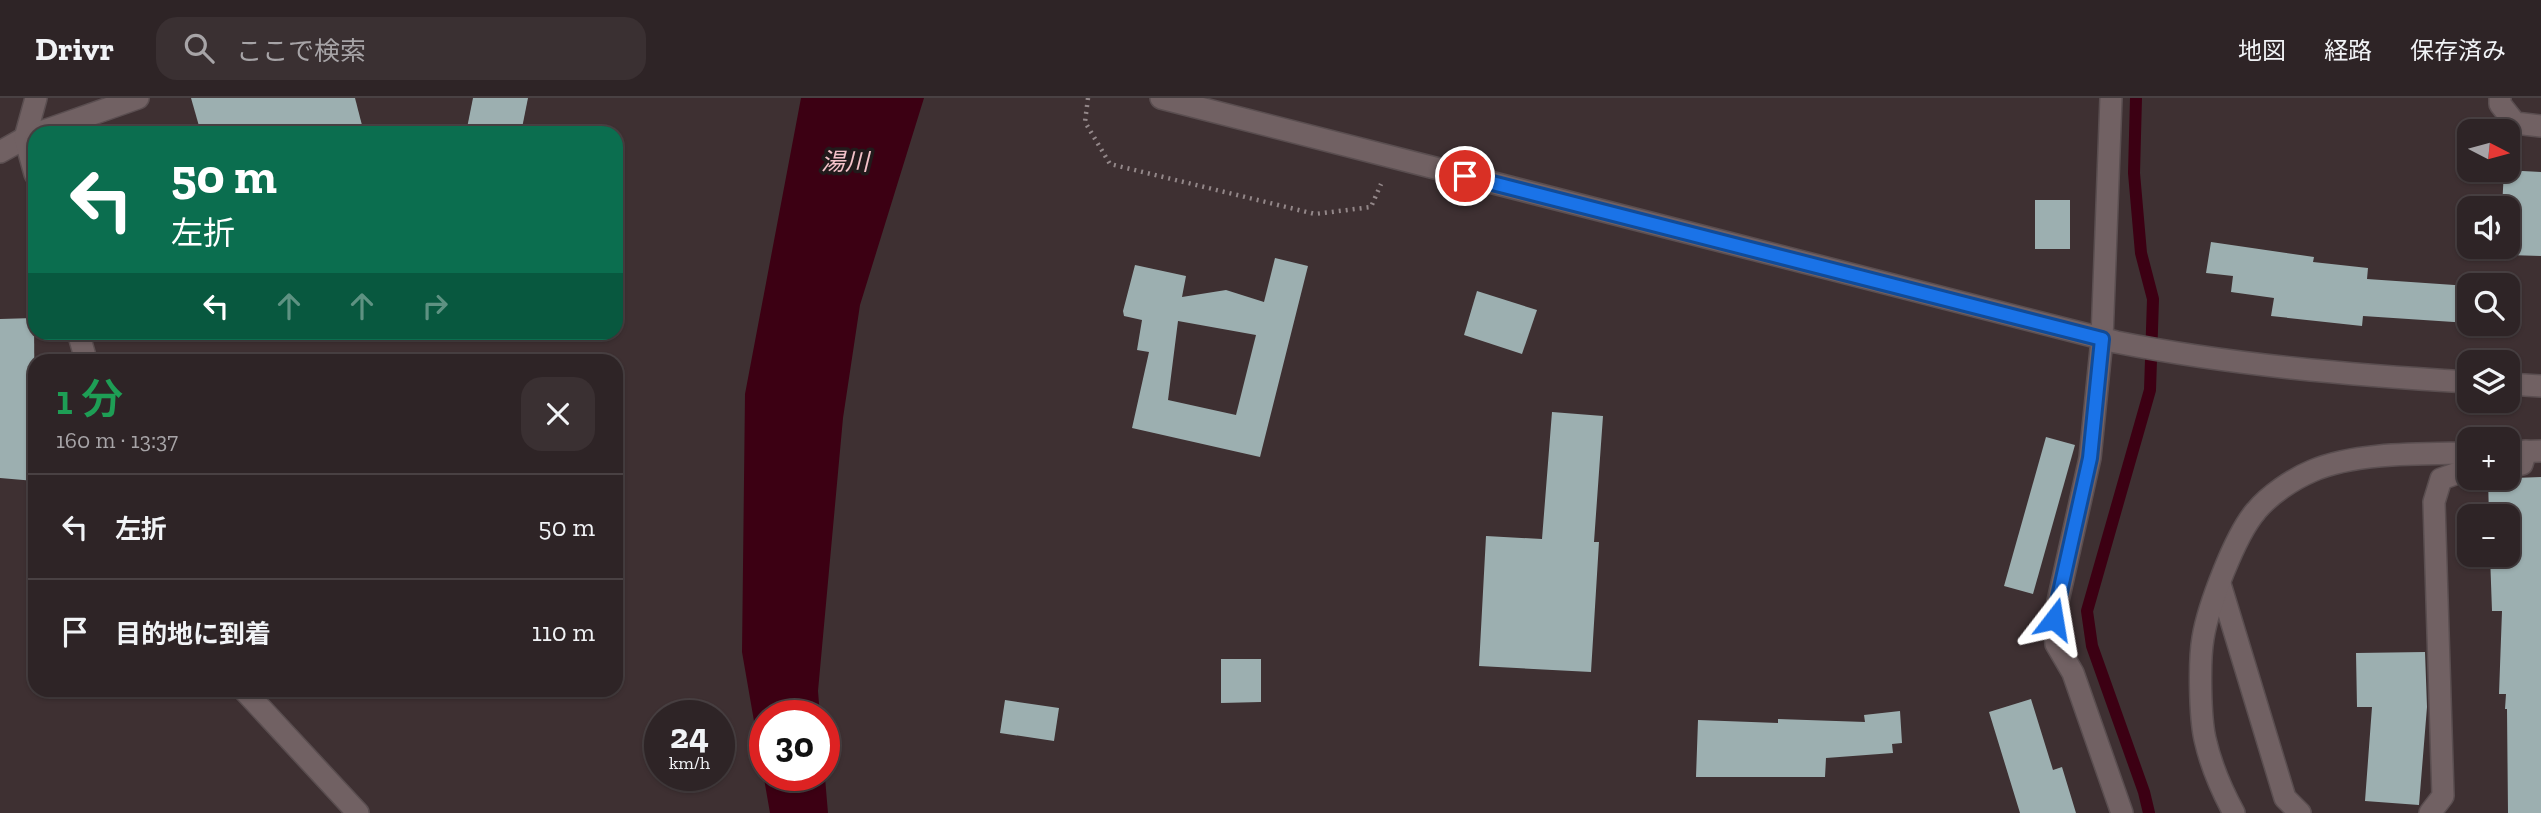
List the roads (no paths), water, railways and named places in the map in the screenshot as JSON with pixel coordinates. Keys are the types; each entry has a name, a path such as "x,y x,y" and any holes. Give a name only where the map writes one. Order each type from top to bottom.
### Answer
{"street":[{"path":"34,126 36,98"},
{"path":"59,126 138,98"},
{"path":"1161,98 2109,340 2170,353 2457,381"},
{"path":"2111,98 2109,340 2090,458 2054,619 2056,644 2073,673 2122,813"},
{"path":"2500,98 2500,104 2515,123 2541,126"},
{"path":"0,152 28,138"},
{"path":"2520,385 2541,386"},
{"path":"2234,813 2216,778 2204,736 2203,638 2237,542 2256,511 2280,491 2312,471 2352,460 2457,454"},
{"path":"2430,813 2442,796 2434,502 2441,479 2457,473"},
{"path":"2220,584 2285,798 2300,813"},
{"path":"250,697 358,813"}],"water":[{"name":"湯川","path":"801,98 924,98 860,305 843,418 819,700 750,700 742,652 745,394"},
{"name":"湯川","path":"766,791 826,791 828,813 770,813"}],"waterway":[{"path":"2136,98 2134,173 2141,253 2153,299 2150,390 2087,611 2092,646 2149,813"}]}
